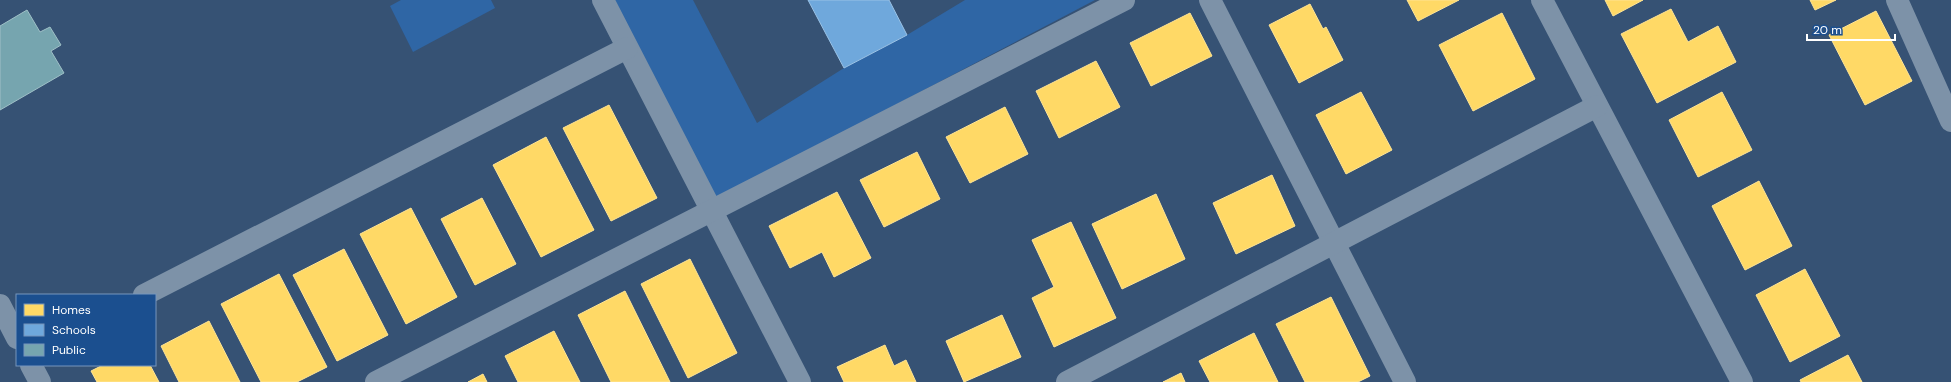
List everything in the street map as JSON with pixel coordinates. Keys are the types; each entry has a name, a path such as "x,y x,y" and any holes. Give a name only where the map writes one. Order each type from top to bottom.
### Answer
{"street":[{"path":"602,0 800,382"},
{"path":"376,382 1124,0"},
{"path":"1210,0 1405,382"},
{"path":"1542,0 1742,382"},
{"path":"1897,0 1951,121"},
{"path":"146,294 628,48"},
{"path":"1067,382 1597,106"},
{"path":"0,305 16,336"},
{"path":"32,366 40,382"}],"shaded area":[{"path":"401,0 491,0 495,8 413,52 390,6"},
{"path":"608,0 693,0 757,123 844,68 907,35 965,0 1095,0 713,201"}],"building: Homes":[{"path":"1407,0 1459,0 1418,21"},
{"path":"1605,0 1643,0 1613,16"},
{"path":"1810,0 1836,0 1815,10"},
{"path":"1310,4 1323,29 1326,27 1343,60 1299,83 1269,25"},
{"path":"1671,9 1688,42 1718,26 1736,62 1657,103 1621,34"},
{"path":"1876,11 1912,81 1865,105 1829,35"},
{"path":"1190,13 1212,56 1151,86 1130,43"},
{"path":"1502,13 1535,79 1473,111 1439,45"},
{"path":"1096,61 1120,107 1059,138 1036,91"},
{"path":"1361,92 1392,150 1346,174 1316,115"},
{"path":"1722,92 1752,150 1698,177 1669,120"},
{"path":"609,105 657,198 611,221 563,128"},
{"path":"1005,107 1028,154 970,183 946,137"},
{"path":"546,137 594,230 541,257 493,165"},
{"path":"917,152 940,199 884,227 860,180"},
{"path":"1272,175 1295,226 1236,254 1213,203"},
{"path":"1759,181 1792,246 1745,270 1712,206"},
{"path":"837,192 871,258 834,277 822,252 790,268 769,226"},
{"path":"1156,194 1185,259 1122,289 1092,224"},
{"path":"482,198 516,264 475,285 441,219"},
{"path":"411,208 457,297 406,324 360,234"},
{"path":"1071,222 1116,318 1054,347 1032,298 1054,287 1032,240"},
{"path":"344,249 388,335 337,361 293,275"},
{"path":"690,259 737,353 688,378 641,284"},
{"path":"1805,269 1840,336 1790,362 1756,295"},
{"path":"279,274 327,367 297,382 261,382 221,304"},
{"path":"625,291 670,382 611,382 578,315"},
{"path":"1331,297 1370,376 1358,382 1305,382 1276,324"},
{"path":"1002,315 1021,357 964,382 946,341"},
{"path":"209,321 240,382 179,382 161,346"},
{"path":"554,331 580,382 518,382 505,356"},
{"path":"1254,333 1278,382 1210,382 1199,361"},
{"path":"885,345 894,366 906,360 916,382 844,382 837,367"},
{"path":"1848,355 1862,382 1801,382 1800,380"},
{"path":"101,366 151,366 159,382 97,382 91,371"},
{"path":"1181,373 1185,382 1163,382"},
{"path":"483,374 487,382 468,382"}],"building: Schools":[{"path":"808,0 889,0 907,35 844,68"}],"building: Public":[{"path":"27,10 40,32 50,27 61,45 51,51 64,73 0,110 0,26"}]}
